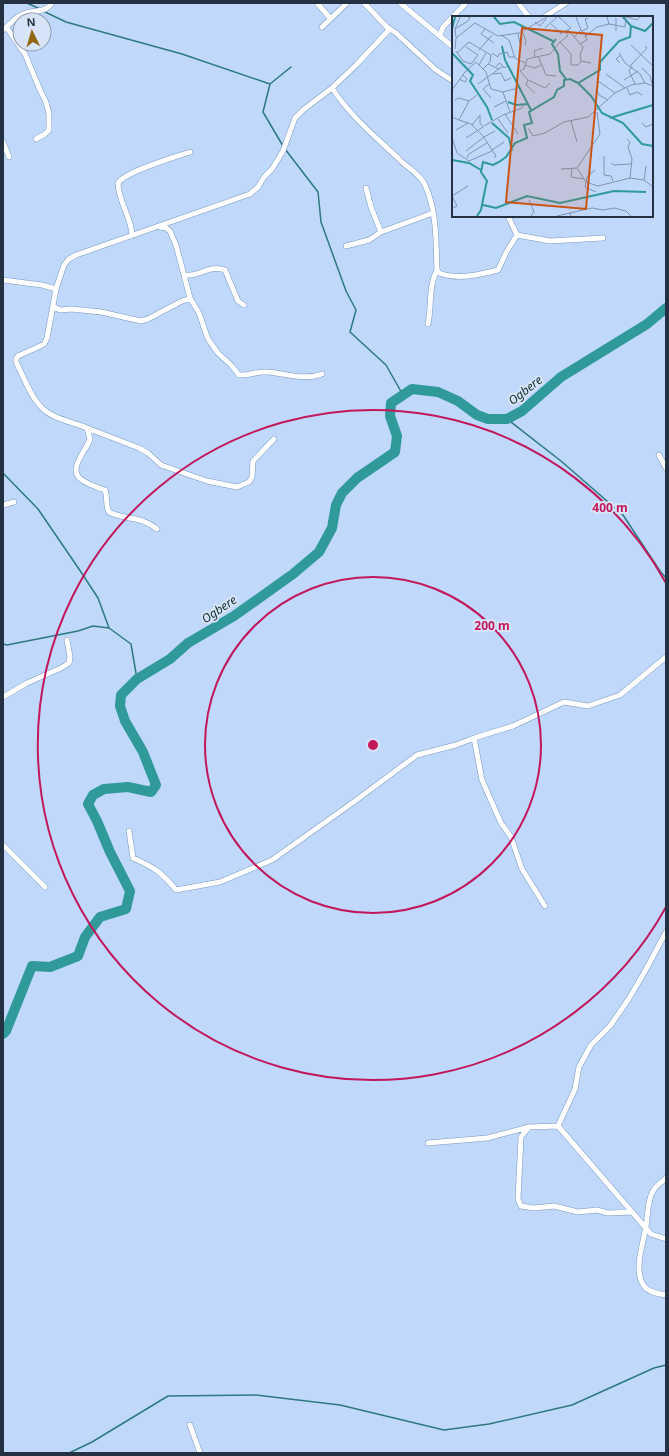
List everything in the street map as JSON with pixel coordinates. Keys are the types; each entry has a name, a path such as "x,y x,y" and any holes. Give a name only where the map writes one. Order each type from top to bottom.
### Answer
{"street":[{"path":"317,3 330,18"},
{"path":"322,26 347,3"},
{"path":"364,3 388,27 396,32 436,70 452,80"},
{"path":"400,3 452,46"},
{"path":"454,16 466,3"},
{"path":"518,3 528,16"},
{"path":"546,16 566,3"},
{"path":"36,140 50,130 48,107 25,54 5,29 16,18 24,14 45,10 51,4"},
{"path":"440,35 443,27 452,18"},
{"path":"274,439 253,461 252,477 249,482 237,487 207,481 161,465 148,453 139,448 50,414 43,409 34,398 16,362 18,356 44,344 47,338 54,306 56,289 64,265 69,259 76,255 250,194 258,187 264,177 272,169 283,151 295,118 332,88 356,65 388,31 388,27"},
{"path":"332,88 353,116 406,166 420,176 425,184 433,213 437,270 432,278 430,297 431,313 428,324"},
{"path":"3,142 9,157"},
{"path":"132,236 132,228 120,196 118,183 121,179 132,174 190,152"},
{"path":"366,188 371,207 381,232"},
{"path":"346,246 369,240 381,232 433,213"},
{"path":"508,217 517,235"},
{"path":"159,226 170,231 176,244 190,298 199,313 208,339 218,353 232,365 239,375 245,376 256,372 305,377 322,374"},
{"path":"437,270 439,273 452,277 477,275 498,270 517,235"},
{"path":"517,235 550,241 603,238"},
{"path":"185,275 189,276 214,268 225,270 238,301 244,305"},
{"path":"3,280 56,289"},
{"path":"54,306 60,310 101,312 141,321 190,298"},
{"path":"87,428 90,439 76,466 78,476 81,480 105,490 109,512 123,517 150,522 157,529"},
{"path":"659,455 666,468"},
{"path":"3,505 14,502"},
{"path":"3,697 27,683 69,663 70,656 67,640"},
{"path":"129,831 133,858 152,866 165,876 176,890 220,882 272,860 349,806 417,755 456,745 513,726 564,702 588,706 620,695 666,657"},
{"path":"474,738 482,780 501,824 511,836 522,869 545,906"},
{"path":"3,846 45,887"},
{"path":"558,1126 575,1089 579,1068 591,1045 610,1026 628,1000 666,932"},
{"path":"428,1143 487,1138 529,1127 558,1126"},
{"path":"558,1126 651,1234 666,1239"},
{"path":"529,1127 521,1137 518,1199 522,1206 534,1208 554,1206 578,1212 597,1210 608,1213 632,1212"},
{"path":"666,1178 653,1190 649,1203 646,1228 639,1254 641,1280 645,1288 658,1294 666,1295"},
{"path":"190,1424 200,1453"}],"waterway":[{"path":"27,3 40,9"},
{"path":"43,11 66,22 182,54 270,84"},
{"path":"283,146 263,112 270,84 291,67"},
{"path":"285,149 318,192 321,222 346,291 356,310 350,332 386,365 403,395"},
{"name":"Ogbere","path":"3,1034 6,1031 32,966 50,967 78,956 85,937 100,917 126,909 130,891 88,804 93,795 104,789 128,787 151,792 156,785 143,752 125,721 120,706 121,695 137,679 170,659 188,643 234,616 293,574 319,552 332,528 336,505 342,493 357,478 395,452 397,436 390,416 391,403 412,389 438,392 458,401 477,415 488,419 507,419 522,411 561,377 647,324 666,308"},
{"path":"507,419 561,461 623,515 666,578"},
{"path":"3,473 38,509 98,598 109,628 131,644 137,679"},
{"path":"3,644 7,645 78,631 93,626 109,628"},
{"name":"Ogbere","path":"3,1024 6,1031"},
{"path":"69,1453 92,1442 168,1396 256,1395 340,1405 444,1430 489,1424 572,1405 654,1368 666,1365"}]}
